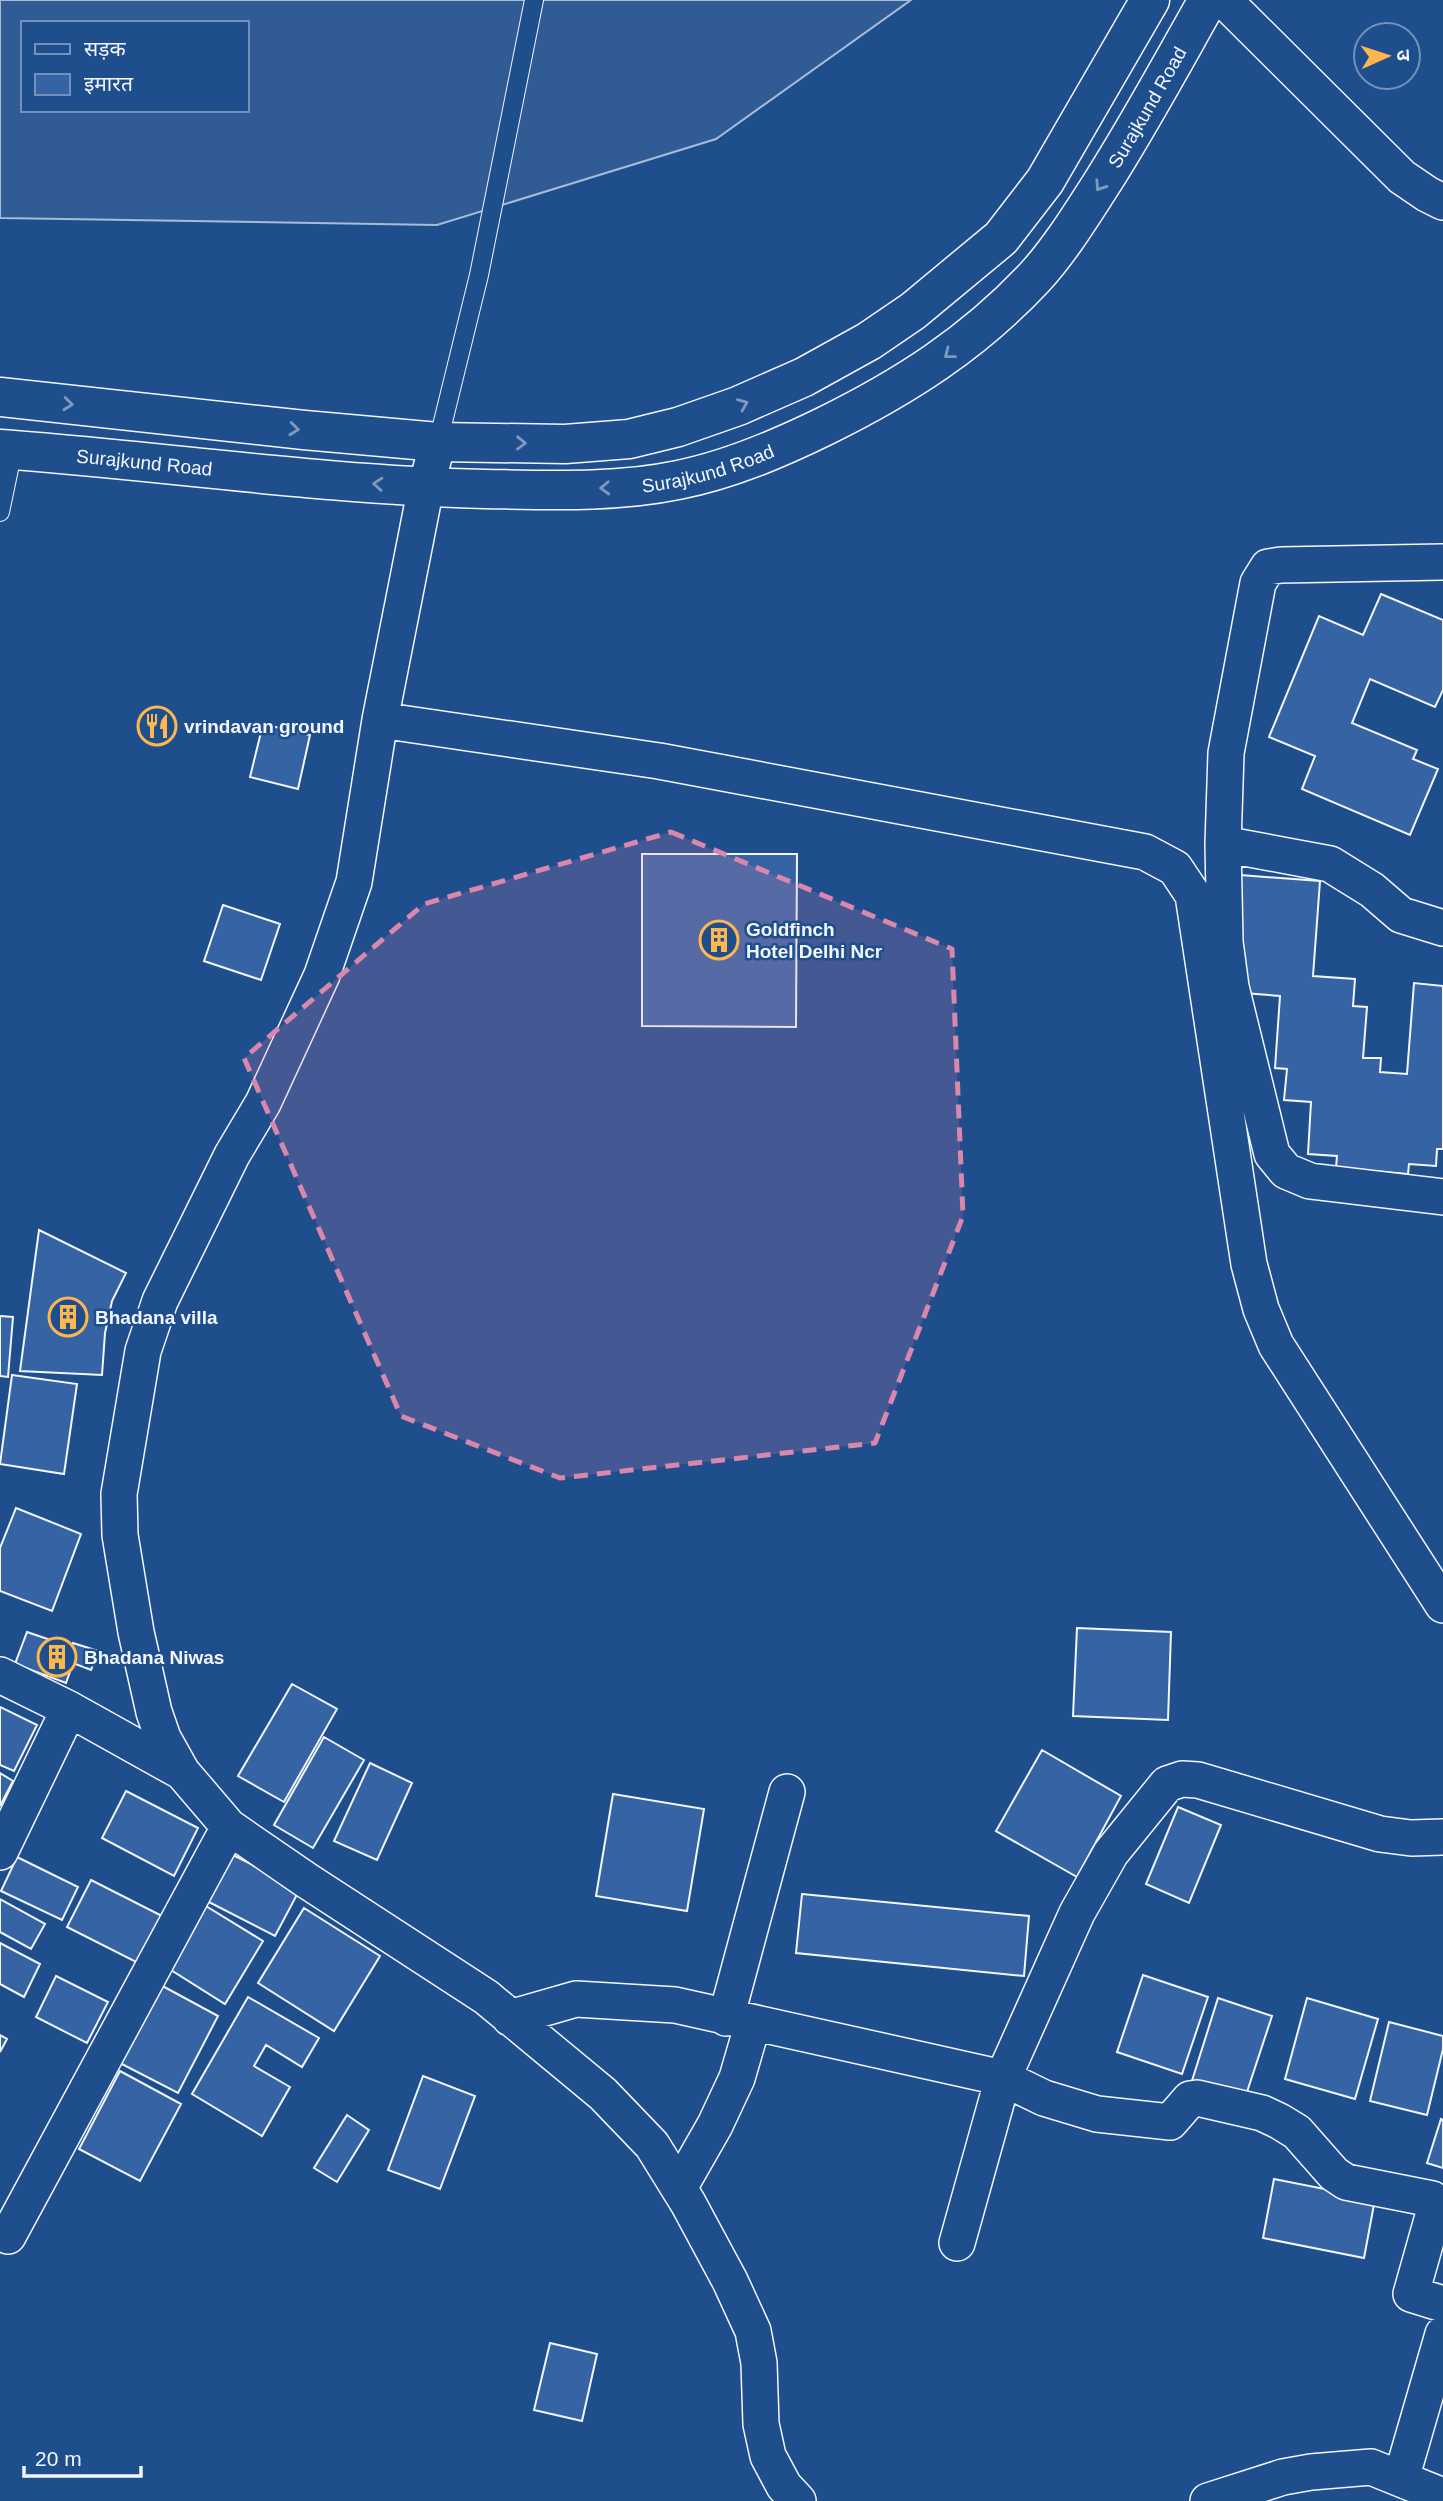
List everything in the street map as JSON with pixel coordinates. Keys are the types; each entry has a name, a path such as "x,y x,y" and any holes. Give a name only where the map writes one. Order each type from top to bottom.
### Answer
{"main road":[{"path":"0,397 438,442 565,444 629,439 678,427 738,406 804,377 869,341 913,311 1000,238 1045,181 1150,0"},
{"name":"Surajkund Road","path":"7,450 426,487 532,490 618,487 685,479 717,471 786,445 880,399 925,371 983,328 1036,276 1081,217 1130,139 1208,0"}],"street":[{"path":"1224,0 1402,177 1443,202"},
{"path":"438,442 426,487 380,720 354,882 322,975 263,1103 232,1155 160,1301 143,1351 120,1494 120,1535 136,1632 154,1712 163,1738 182,1772 229,1827 486,1997 603,2094 652,2145 730,2281 752,2331 760,2363 761,2424 768,2456 784,2486 798,2501"},
{"path":"1443,562 1281,565 1268,568 1258,583 1226,753 1223,844 1225,942 1231,987 1272,1154 1286,1171 1310,1181 1443,1197"},
{"path":"380,720 673,764 1145,852 1175,868 1193,895 1249,1264 1261,1308 1276,1345 1443,1605"},
{"path":"1223,844 1330,864 1371,890 1401,915 1443,929"},
{"path":"0,1675 69,1709 182,1772"},
{"path":"0,1852 69,1709"},
{"path":"957,2243 1003,2078 1077,1913 1111,1853 1167,1784 1182,1779 1198,1780 1380,1835 1443,1837"},
{"path":"679,2188 715,2125 737,2078 740,2020 787,1792"},
{"path":"8,2236 229,1827"},
{"path":"510,2018 576,1999 675,2006 1003,2078 1044,2098 1097,2115 1170,2122 1190,2099 1198,2098 1262,2113 1297,2132 1340,2179 1432,2199 1435,2209 1411,2294 1443,2304"},
{"path":"1401,2479 1443,2334"},
{"path":"1208,2501 1283,2477 1371,2467 1443,2496"}],"lane":[{"path":"438,442 479,275 534,0"},
{"path":"0,512 7,450"}],"highlighted area":[{"path":"671,832 952,949 963,1216 875,1443 560,1478 401,1416 244,1058 424,904"}],"shaded area":[{"path":"0,0 911,0 716,139 437,225 0,218"}],"building":[{"path":"1381,594 1443,620 1443,690 1435,707 1370,679 1352,723 1417,750 1413,759 1438,769 1410,835 1302,789 1315,756 1269,737 1319,616 1363,635"},
{"path":"263,724 310,735 298,789 250,777"},
{"name":"Goldfinch Hotel Delhi Ncr","path":"642,854 797,854 796,1027 642,1026"},
{"path":"1240,875 1320,881 1313,976 1355,979 1353,1006 1367,1007 1363,1058 1381,1058 1380,1072 1407,1074 1414,983 1443,986 1443,1149 1437,1149 1436,1166 1409,1164 1408,1174 1336,1168 1337,1156 1308,1154 1311,1102 1284,1100 1287,1069 1275,1068 1280,996 1244,993 1246,964 1233,963"},
{"path":"223,905 280,924 261,980 204,961"},
{"name":"Bhadana villa","path":"39,1230 126,1273 112,1301 105,1333 102,1375 20,1371"},
{"path":"0,1316 13,1317 8,1377 0,1376"},
{"path":"12,1375 77,1384 64,1474 0,1464"},
{"path":"16,1508 81,1534 52,1611 0,1591 0,1548"},
{"path":"1077,1628 1171,1632 1168,1720 1073,1716"},
{"name":"Bhadana Niwas","path":"27,1632 71,1647 73,1643 98,1651 91,1670 73,1663 66,1683 15,1664"},
{"path":"292,1684 337,1709 284,1802 238,1776"},
{"path":"0,1707 37,1725 14,1771 0,1765"},
{"path":"324,1737 364,1760 313,1848 274,1825"},
{"path":"1042,1750 1121,1796 1077,1877 996,1831"},
{"path":"370,1763 412,1783 377,1860 334,1841"},
{"path":"0,1773 13,1781 0,1806"},
{"path":"126,1791 198,1828 174,1876 102,1838"},
{"path":"613,1794 704,1809 687,1911 596,1896"},
{"path":"1178,1807 1221,1825 1189,1903 1146,1884"},
{"path":"227,1852 300,1889 275,1936 203,1899"},
{"path":"17,1857 78,1887 62,1920 1,1891"},
{"path":"91,1880 164,1917 140,1964 67,1927"},
{"path":"802,1894 1029,1916 1024,1976 796,1953"},
{"path":"0,1899 45,1924 31,1949 0,1932"},
{"path":"201,1903 263,1941 225,2004 163,1965"},
{"path":"304,1908 380,1956 334,2031 258,1983"},
{"path":"0,1943 40,1964 24,1997 0,1984"},
{"path":"1143,1975 1208,1997 1182,2074 1117,2052"},
{"path":"56,1976 108,2002 87,2043 36,2017"},
{"path":"157,1983 218,2016 178,2093 116,2061"},
{"path":"248,1997 319,2038 302,2067 266,2045 254,2066 290,2087 262,2136 192,2094"},
{"path":"1218,1998 1272,2016 1243,2104 1190,2087"},
{"path":"1307,1998 1378,2019 1355,2099 1285,2079"},
{"path":"1389,2022 1443,2036 1443,2049 1427,2115 1370,2101"},
{"path":"0,2035 7,2039 0,2052"},
{"path":"120,2071 181,2104 140,2181 79,2149"},
{"path":"423,2076 475,2096 440,2189 388,2170"},
{"path":"347,2115 369,2130 337,2182 314,2168"},
{"path":"1441,2119 1443,2120 1443,2168 1427,2163"},
{"path":"1274,2179 1375,2199 1364,2258 1263,2238"},
{"path":"550,2343 597,2354 582,2421 534,2410"}],"place":[{"name":"vrindavan ground","path":"157,726"},
{"name":"Goldfinch Hotel Delhi Ncr","path":"719,940"},
{"name":"Bhadana villa","path":"68,1317"},
{"name":"Bhadana Niwas","path":"57,1657"}]}
